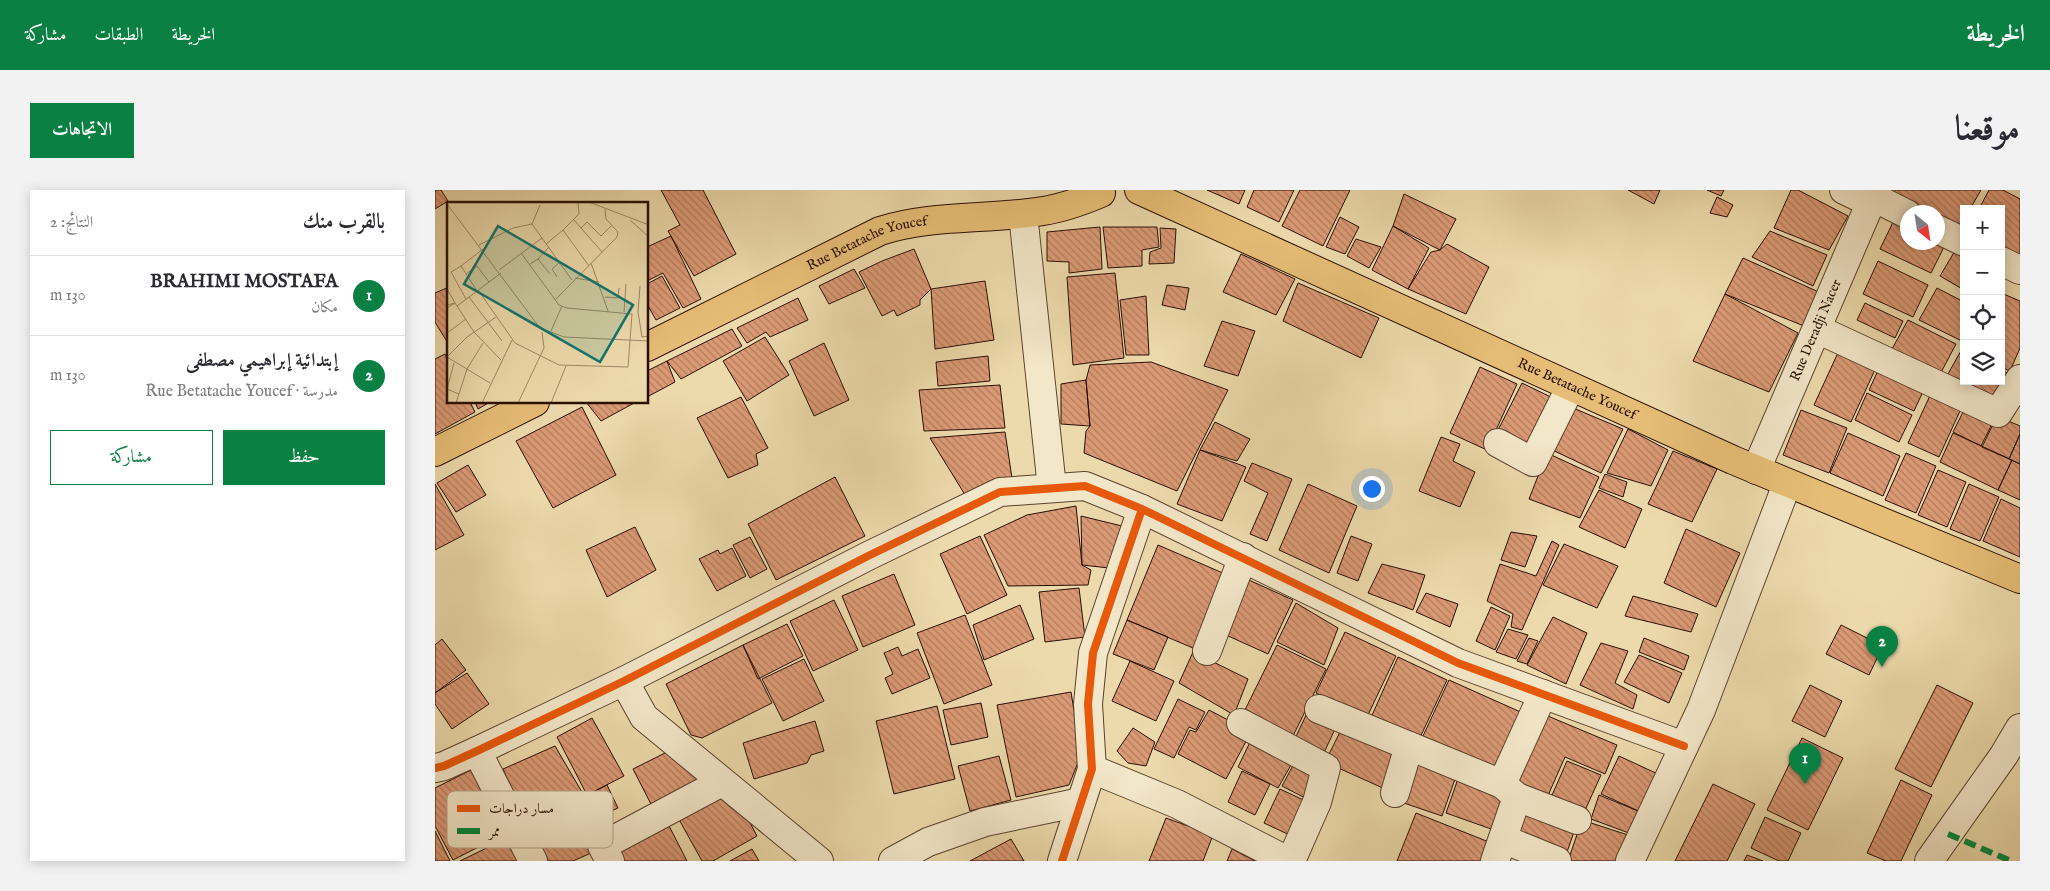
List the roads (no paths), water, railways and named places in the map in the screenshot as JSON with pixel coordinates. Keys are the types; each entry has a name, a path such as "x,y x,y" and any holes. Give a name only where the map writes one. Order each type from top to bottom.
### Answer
{"main road":[{"path":"1100,192 1115,199 1123,198 1133,190"},
{"name":"Rue Betatache Youcef","path":"1139,190 1570,388 1787,484 2020,579"},
{"name":"Rue Betatache Youcef","path":"649,346 880,231 914,222 1023,214 1063,207 1100,192"},
{"path":"435,452 531,404"}],"street":[{"path":"1844,190 1873,196 1900,210"},
{"name":"Rue Deradji Nacer","path":"1756,470 1873,196"},
{"path":"1023,214 1052,488"},
{"path":"1945,233 1960,240"},
{"path":"2005,263 2020,270"},
{"path":"1817,329 1998,413 2020,379"},
{"path":"1498,443 1533,462 1570,388"},
{"path":"1630,861 1701,710 1787,484"},
{"path":"435,768 477,751 624,681 859,560 1000,492 1085,486 1142,508 1458,663 1684,746"},
{"path":"1062,861 1092,769 1088,704 1093,653 1142,508"},
{"path":"1207,651 1243,558"},
{"path":"624,681 645,717 819,861"},
{"path":"1543,694 1509,790 1499,850 1557,861"},
{"path":"1319,709 1409,746 1577,820"},
{"path":"1092,769 1177,804 1289,861 1317,802 1326,768 1241,723"},
{"path":"1929,861 2004,755 2020,728"},
{"path":"1395,793 1409,746"},
{"path":"477,751 497,791"},
{"path":"613,840 723,782"},
{"path":"893,861 928,842 985,822 1081,802"},
{"path":"526,848 533,861"},
{"path":"603,848 610,861"}],"place":[{"name":"إبتدائية إبراهيمي مصطفى","path":"1882,667"},
{"name":"BRAHIMI MOSTAFA","path":"1805,784"}]}
